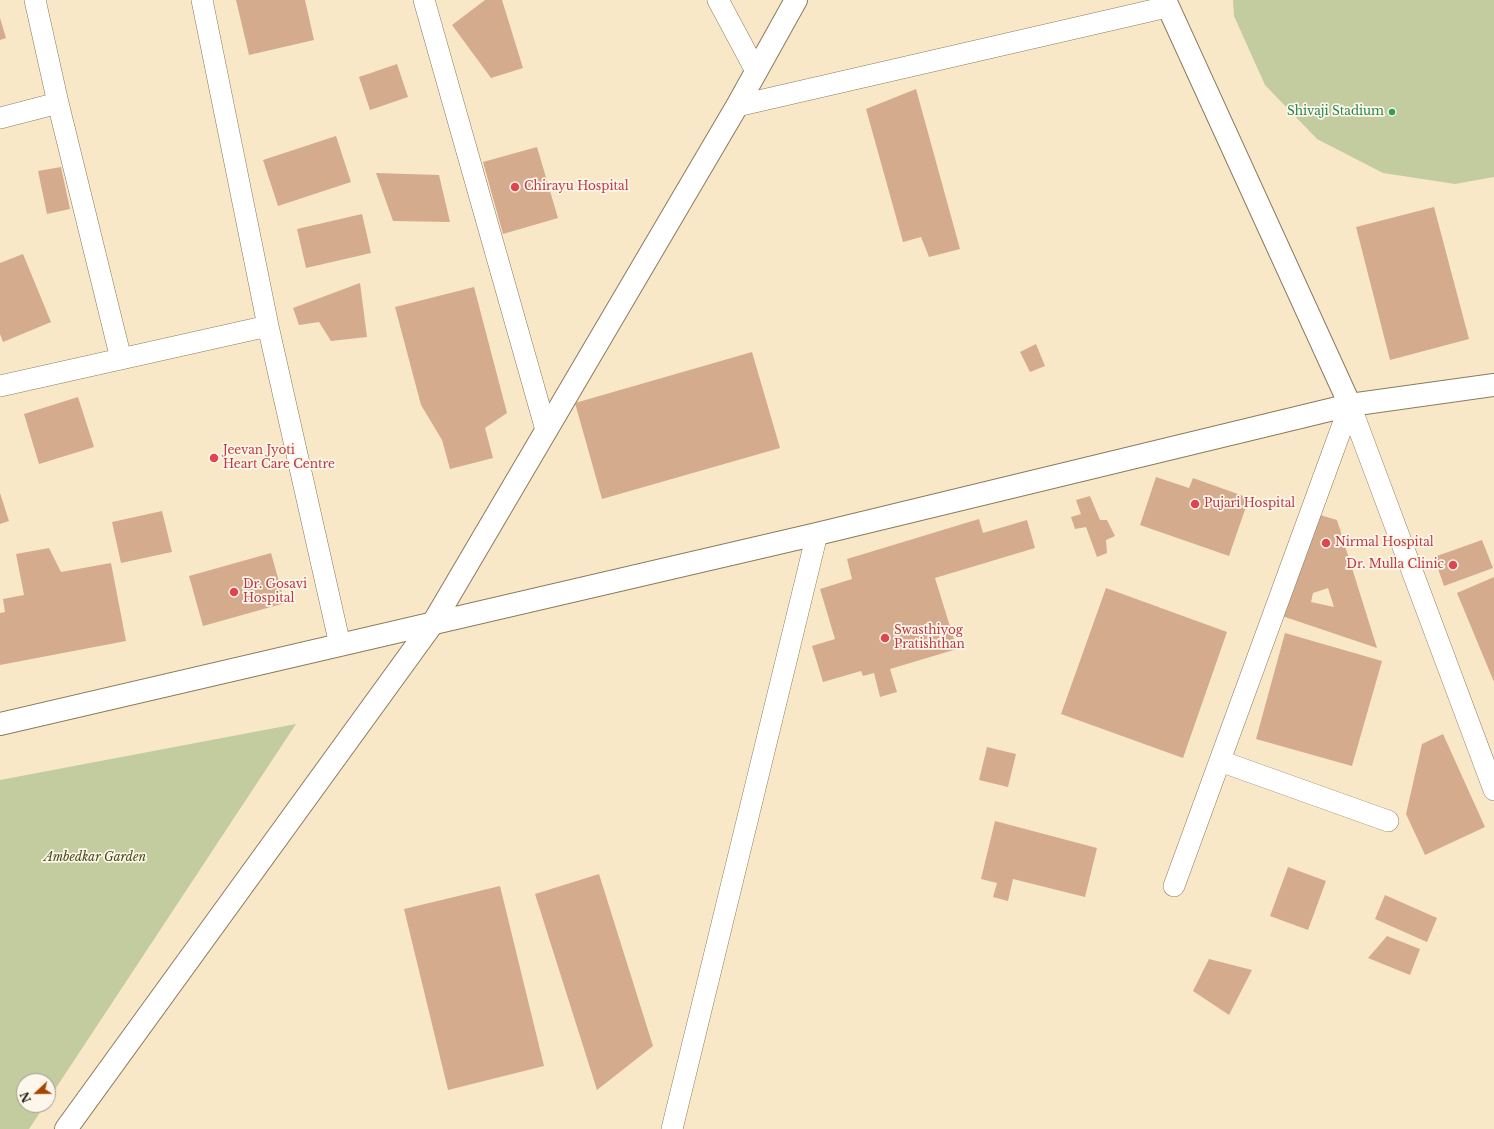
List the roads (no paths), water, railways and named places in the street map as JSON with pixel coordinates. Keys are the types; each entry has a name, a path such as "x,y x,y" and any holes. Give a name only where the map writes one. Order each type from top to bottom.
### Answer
{"main road":[{"path":"66,1129 433,623 737,106 796,0"},
{"path":"1166,3 1350,405"},
{"path":"0,724 817,534 1350,405 1494,385"}],"street":[{"path":"35,0 58,103 121,359"},
{"path":"202,0 268,326 340,645"},
{"path":"424,0 546,430"},
{"path":"718,0 756,71"},
{"path":"737,106 1166,3"},
{"path":"0,118 58,103"},
{"path":"0,386 268,326"},
{"path":"1174,886 1350,405"},
{"path":"1350,405 1494,790"},
{"path":"672,1129 817,534"},
{"path":"1220,761 1388,821"}],"place":[{"name":"Shivaji Stadium","path":"1392,112"},
{"name":"Chirayu Hospital","path":"515,187"},
{"name":"Jeevan Jyoti Heart Care Centre","path":"214,458"},
{"name":"Pujari Hospital","path":"1195,504"},
{"name":"Nirmal Hospital","path":"1326,543"},
{"name":"Dr. Mulla Clinic","path":"1453,565"},
{"name":"Dr. Gosavi Hospital","path":"234,592"},
{"name":"Swasthiyog Pratishthan","path":"885,638"}],"park label":[{"name":"Ambedkar Garden","path":"95,858"}]}
